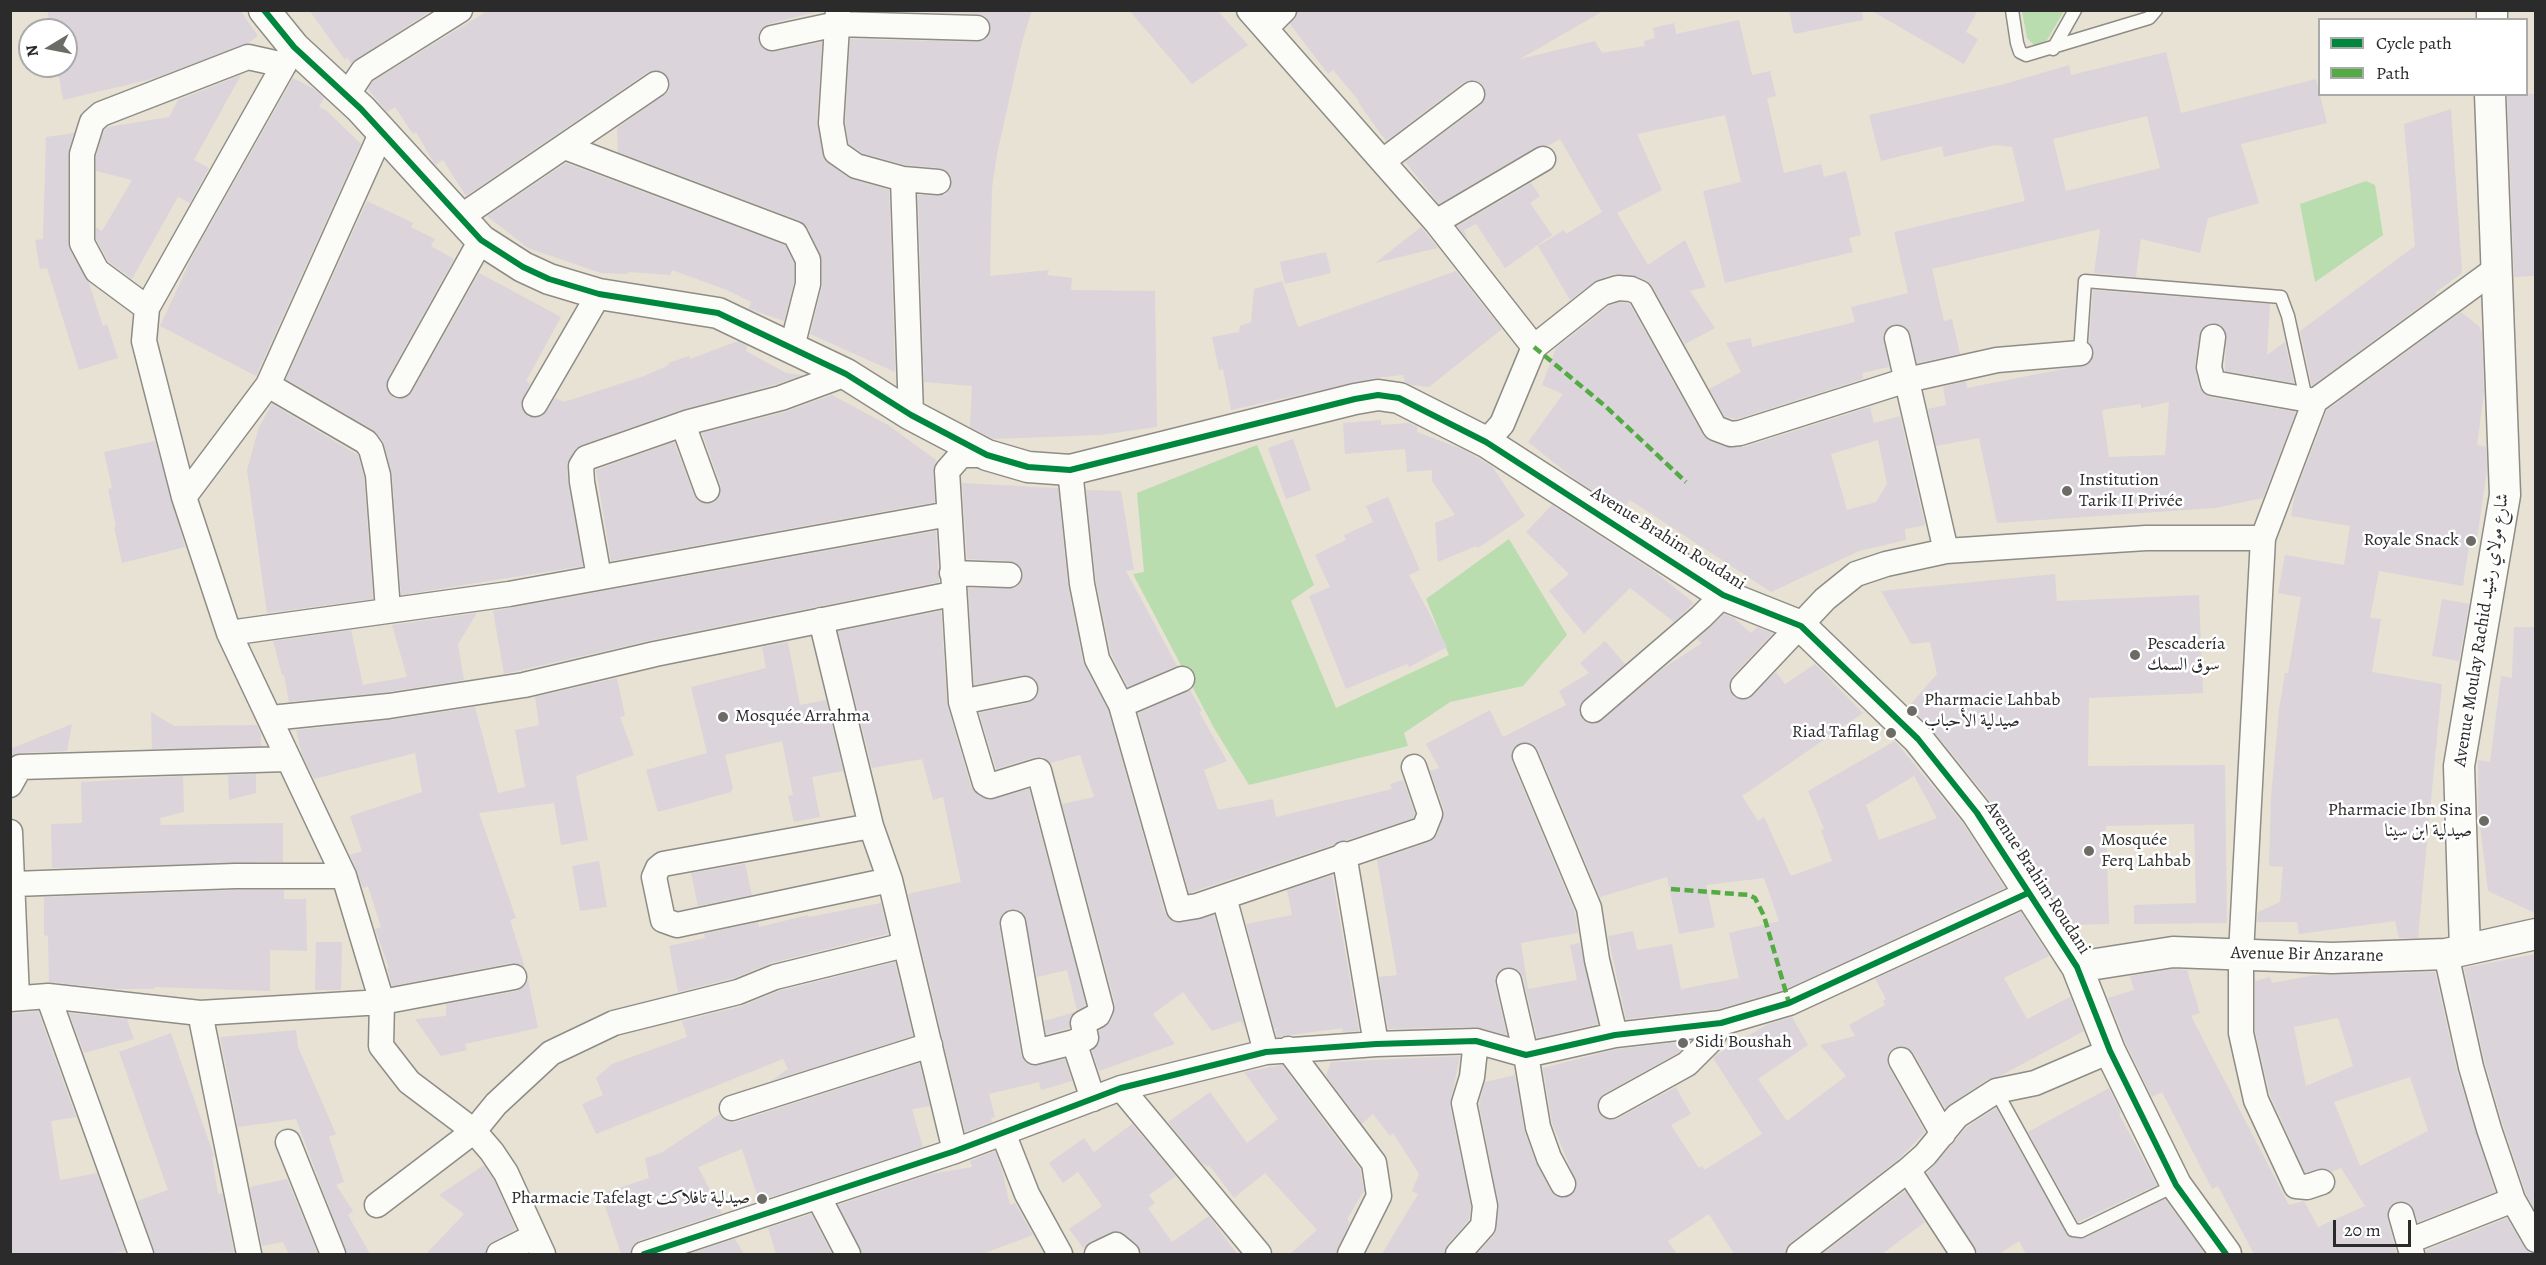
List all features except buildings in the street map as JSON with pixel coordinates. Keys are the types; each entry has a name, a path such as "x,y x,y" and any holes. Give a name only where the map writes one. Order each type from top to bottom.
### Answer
{"street":[{"name":"Avenue Brahim Roudani","path":"264,10 289,56 347,95 480,240 523,267 549,279 599,294 718,313 792,346 846,374 911,415 987,455 1028,467 1070,470 1378,395 1399,398 1486,442 1723,595 1801,626 1918,739 1977,813 2078,967 2110,1051 2176,1185 2226,1254"},
{"path":"347,95 363,71 460,10"},
{"path":"1249,10 1436,222 1534,347"},
{"path":"1266,28 1284,10"},
{"path":"838,17 831,123 836,152 855,166 903,178 938,182"},
{"path":"772,38 838,17 927,18 977,28"},
{"path":"289,56 147,308 144,341 184,496 229,633 344,876 382,1002 381,1046 393,1065 409,1082 474,1131 506,1173 538,1246 499,1254"},
{"path":"147,308 97,271 82,243 82,154 92,122 101,114 248,57 289,56"},
{"path":"459,218 656,84"},
{"path":"1383,161 1472,94"},
{"name":"Avenue Moulay Rachid شارع مولاي رشيد","path":"2455,951 2459,766 2505,495 2490,96"},
{"path":"184,496 268,385 381,134"},
{"path":"565,147 795,234 808,260 808,284 792,346"},
{"path":"1436,222 1543,159"},
{"path":"903,178 911,415"},
{"path":"400,386 480,240"},
{"path":"2322,1182 2307,1187 2296,1186 2256,1100 2241,1033 2241,954 2263,538 2311,400 2496,269"},
{"path":"1486,442 1502,424 1534,347 1602,294 1618,288 1631,289 1640,293 1715,428 1723,433 1740,433 1907,380 1998,360 2080,353"},
{"path":"535,404 599,294"},
{"path":"2213,337 2209,367 2212,383 2311,400"},
{"path":"1897,338 1946,551"},
{"path":"599,577 581,466 586,458 683,424 781,398 846,374"},
{"path":"268,385 366,442 371,449 378,475 388,610"},
{"path":"683,424 707,490"},
{"path":"987,455 961,455 947,471 961,702 985,783 990,786 1039,771 1101,1008 1098,1015 1083,1023 1086,1038 1035,1052 1013,923"},
{"path":"1070,470 1082,584 1097,659 1121,705 1179,909 1184,910 1224,897 1344,854 1410,834 1428,825 1430,814 1414,767"},
{"path":"229,633 509,594 949,514"},
{"path":"1743,686 1826,599 1856,574 1946,551 2146,538 2263,538"},
{"path":"271,718 389,706 524,685 821,620 952,583 1009,576"},
{"path":"1593,710 1701,617 1723,595"},
{"path":"821,620 871,825 890,880 955,1151"},
{"path":"1121,705 1182,679"},
{"path":"961,702 1025,688"},
{"path":"1525,756 1589,908 1597,960 1615,1035"},
{"path":"10,784 20,767 287,759"},
{"path":"871,825 663,864 658,868 654,877 663,920 677,925 890,880"},
{"path":"10,832 14,884 12,925 14,998 48,996 200,1013 382,1002 514,977"},
{"path":"1344,854 1376,1044"},
{"path":"14,884 235,876 344,876"},
{"path":"644,1254 819,1198 955,1151 1121,1088 1277,1050 1476,1041 1526,1055 1615,1035 1721,1023 1789,1002 2028,893"},
{"path":"1224,897 1277,1050 1374,1163 1379,1196 1350,1254"},
{"name":"Avenue Bir Anzarane","path":"2078,967 2173,952 2332,958 2455,951 2535,936"},
{"path":"377,1205 474,1131 496,1104 551,1053 614,1023 738,992 776,977 905,945"},
{"path":"2455,951 2471,1067 2513,1200 2535,1240"},
{"path":"1509,981 1526,1055 1538,1127 1549,1158 1563,1184"},
{"path":"48,996 141,1254"},
{"path":"200,1013 249,1254"},
{"path":"1611,1106 1687,1064 1710,1041 1721,1023"},
{"path":"1458,1254 1483,1226 1485,1206 1464,1103 1472,1077 1476,1041"},
{"path":"1074,1042 1093,1099"},
{"path":"732,1108 930,1045"},
{"path":"1799,1254 1908,1170 1957,1116 1996,1091 2035,1083 2110,1051"},
{"path":"1902,1060 1943,1134"},
{"path":"1121,1088 1259,1254"},
{"path":"1004,1133 1027,1194 1060,1254"},
{"path":"288,1142 333,1254"},
{"path":"1908,1170 1963,1254"},
{"path":"819,1198 848,1254"},
{"path":"2401,1215 2410,1248 2513,1200"},
{"path":"1097,1254 1116,1245 1127,1254"}],"lane":[{"path":"2012,10 2020,52 2026,56 2150,18 2156,10"},
{"path":"2054,49 2075,10"},
{"path":"2080,353 2085,281 2281,297 2311,400"},
{"path":"1996,1091 2073,1230 2090,1227 2176,1185"}],"green space":[{"path":"2022,11 2064,11 2047,40 2035,46 2027,38"},
{"path":"2366,181 2375,185 2383,235 2315,282 2300,204"},
{"path":"1257,445 1314,585 1291,601 1336,708 1449,655 1426,599 1509,539 1567,635 1523,686 1450,702 1404,733 1408,746 1249,785 1214,728 1133,574 1144,572 1137,493"}],"marked path":[{"path":"1534,347 1604,405 1686,482"},
{"path":"1671,889 1749,895 1755,898 1764,916 1789,1003"}],"cycle path":[{"path":"264,10 294,47 361,109 481,240 523,267 549,279 599,294 718,313 846,374 911,415 987,455 1028,467 1070,470 1355,399 1378,395 1399,398 1486,442 1723,595 1801,626 1918,739 1977,813 2077,967 2110,1051 2176,1185 2226,1254"},
{"path":"644,1254 955,1151 1121,1088 1266,1052 1376,1044 1476,1041 1526,1055 1615,1035 1721,1023 1789,1003 2028,893"}],"place":[{"name":"Institution Tarik II Privée","path":"2067,491"},
{"name":"Royale Snack","path":"2471,541"},
{"name":"Pescadería سوق السمك","path":"2135,655"},
{"name":"Pharmacie Lahbab صيدلية الأحباب","path":"1912,711"},
{"name":"Mosquée Arrahma","path":"723,717"},
{"name":"Riad Tafilag","path":"1891,733"},
{"name":"Pharmacie Ibn Sina صيدلية ابن سينا","path":"2484,821"},
{"name":"Mosquée Ferq Lahbab","path":"2089,851"},
{"name":"Sidi Boushah","path":"1683,1043"},
{"name":"Pharmacie Tafelagt صيدلية تافلاكت","path":"762,1199"}]}
